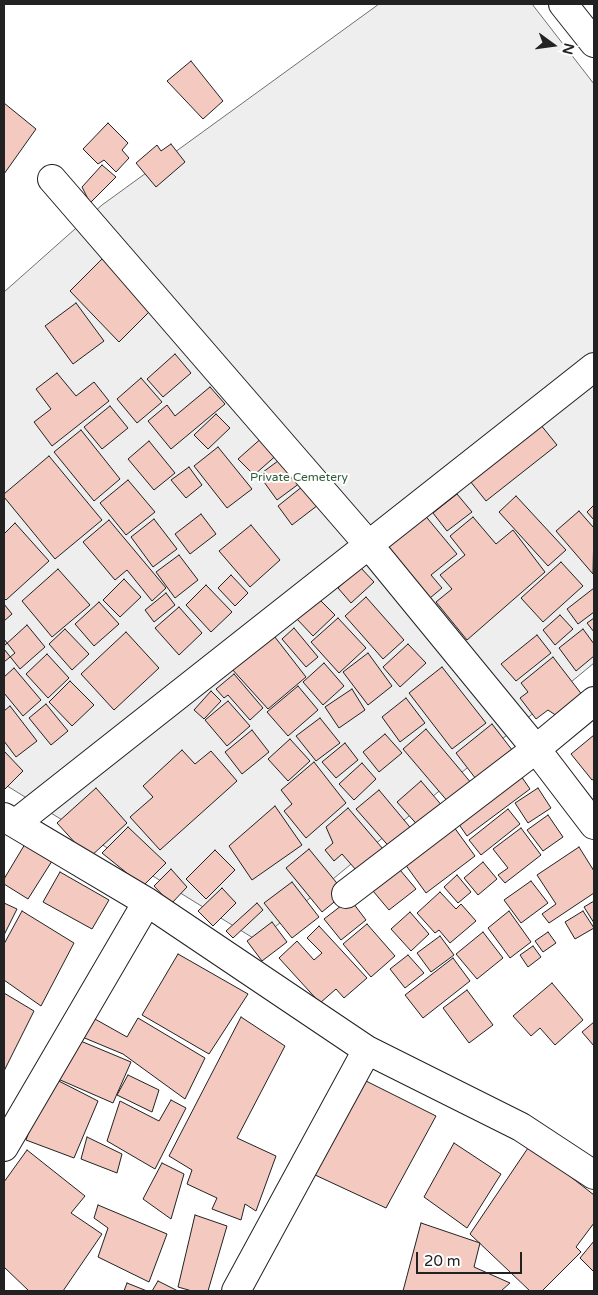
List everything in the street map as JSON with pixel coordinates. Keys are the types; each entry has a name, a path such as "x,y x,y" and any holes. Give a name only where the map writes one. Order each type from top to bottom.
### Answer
{"street":[{"path":"564,4 594,43"},
{"path":"52,179 368,544 536,748 594,825"},
{"path":"594,367 10,820 147,902 367,1050 521,1127 594,1175"},
{"path":"346,894 536,748 594,700"},
{"path":"4,1146 147,902"},
{"path":"236,1291 367,1050"}],"green space":[{"name":"Private Cemetery","path":"379,4 532,4 594,84 594,663 258,941 4,784 4,292 102,205"}],"building":[{"path":"191,61 223,101 203,119 167,81"},
{"path":"4,103 36,129 4,174"},
{"path":"108,123 128,143 122,150 129,158 116,172 104,160 98,164 83,149"},
{"path":"171,144 185,162 156,187 136,163 157,145 161,151"},
{"path":"102,165 116,177 90,203 82,187"},
{"path":"104,257 153,308 119,342 70,291"},
{"path":"76,303 104,341 73,364 45,326"},
{"path":"175,354 191,373 163,397 147,379"},
{"path":"57,373 76,396 94,382 109,401 52,446 34,422 51,409 36,389"},
{"path":"141,378 162,402 137,423 117,399"},
{"path":"210,387 225,404 171,449 148,421 167,405 175,416"},
{"path":"110,406 128,428 102,449 84,427"},
{"path":"216,414 230,428 208,449 194,435"},
{"path":"536,419 557,445 486,501 466,476"},
{"path":"81,430 120,479 94,501 54,452"},
{"path":"264,436 279,453 254,475 238,459"},
{"path":"149,441 175,473 154,490 128,459"},
{"path":"218,447 252,489 227,508 194,466"},
{"path":"49,456 102,520 55,559 4,497 4,494"},
{"path":"282,458 300,483 277,500 259,475"},
{"path":"189,467 202,485 186,498 171,480"},
{"path":"128,480 155,512 126,535 100,503"},
{"path":"303,486 318,505 292,525 278,506"},
{"path":"457,494 472,512 447,531 433,513"},
{"path":"516,496 566,550 548,566 499,512"},
{"path":"594,505 594,520 587,512"},
{"path":"579,511 594,528 593,574 556,531"},
{"path":"423,513 457,554 431,575 442,588 430,598 385,545"},
{"path":"201,514 216,534 190,554 175,534"},
{"path":"473,517 496,544 513,530 545,572 467,640 436,602 452,589 440,575 465,555 450,536"},
{"path":"154,519 177,549 153,567 131,537"},
{"path":"109,520 166,588 152,601 127,570 115,580 83,542"},
{"path":"15,523 49,561 6,600 4,598 4,534"},
{"path":"251,525 280,560 250,587 219,551"},
{"path":"179,555 198,580 175,598 156,572"},
{"path":"561,562 583,586 543,622 521,598"},
{"path":"360,567 374,582 351,603 338,588"},
{"path":"58,569 90,605 52,637 22,601"},
{"path":"231,575 248,593 235,606 218,588"},
{"path":"124,579 141,597 120,617 103,600"},
{"path":"206,585 232,612 211,632 186,605"},
{"path":"594,588 594,612 578,624 567,609"},
{"path":"166,593 175,605 154,622 145,610"},
{"path":"317,597 335,615 313,636 296,618"},
{"path":"366,597 404,640 383,659 345,616"},
{"path":"99,602 119,624 94,646 75,624"},
{"path":"4,604 12,614 4,621"},
{"path":"179,607 202,633 179,655 155,628"},
{"path":"560,615 573,629 555,645 543,630"},
{"path":"338,618 366,648 339,673 311,642"},
{"path":"594,618 594,632 587,623"},
{"path":"27,625 45,647 20,669 4,649 4,646"},
{"path":"294,628 318,657 306,667 282,639"},
{"path":"65,629 89,654 72,670 49,644"},
{"path":"583,629 594,644 594,656 576,671 559,648"},
{"path":"126,632 159,668 114,710 81,674"},
{"path":"271,632 306,677 268,709 231,668"},
{"path":"537,635 551,653 516,681 501,664"},
{"path":"4,639 15,653 4,662"},
{"path":"408,644 426,663 400,687 383,667"},
{"path":"368,653 392,686 368,705 343,672"},
{"path":"47,654 69,678 48,698 26,674"},
{"path":"553,657 583,696 557,716 548,710 536,719 520,698 528,692 521,683"},
{"path":"324,663 344,686 323,705 303,682"},
{"path":"442,667 486,723 452,749 409,693"},
{"path":"14,668 41,700 23,716 4,693 4,677"},
{"path":"234,674 263,708 250,720 228,695 224,698 216,689"},
{"path":"70,681 94,705 72,726 49,702"},
{"path":"298,686 318,710 288,736 267,712"},
{"path":"352,689 365,710 339,728 325,707"},
{"path":"211,691 221,701 204,719 194,710"},
{"path":"406,698 425,723 400,742 382,717"},
{"path":"228,701 250,726 227,746 205,720"},
{"path":"46,704 68,731 51,745 29,718"},
{"path":"10,706 37,741 16,757 4,741 4,711"},
{"path":"320,718 340,743 316,761 296,736"},
{"path":"492,724 516,755 479,783 456,753"},
{"path":"426,729 472,784 449,803 403,749"},
{"path":"252,730 269,752 242,774 225,752"},
{"path":"385,734 402,753 379,772 363,752"},
{"path":"594,735 594,779 592,780 571,754"},
{"path":"290,739 310,761 288,781 268,759"},
{"path":"345,743 358,760 336,778 322,762"},
{"path":"182,750 195,764 211,751 237,781 160,850 130,817 153,797 143,786"},
{"path":"4,751 23,771 4,790"},
{"path":"314,762 346,803 306,838 284,811 292,804 281,790"},
{"path":"362,763 376,779 354,800 339,784"},
{"path":"521,776 530,789 467,836 458,823"},
{"path":"421,781 444,808 421,829 397,802"},
{"path":"96,788 127,823 89,858 57,823"},
{"path":"538,788 551,808 528,823 515,803"},
{"path":"379,790 414,832 393,851 356,809"},
{"path":"275,806 302,845 252,880 229,846"},
{"path":"348,808 389,856 363,878 342,854 334,861 325,850 333,843 326,827"},
{"path":"508,809 520,824 481,855 469,840"},
{"path":"548,815 563,837 543,851 527,830"},
{"path":"451,823 475,856 426,893 402,860"},
{"path":"128,827 166,863 143,886 102,853"},
{"path":"521,828 541,855 505,883 498,875 508,868 493,849"},
{"path":"25,844 52,861 28,899 4,884 4,879"},
{"path":"579,847 594,871 594,893 549,923 542,914 556,904 537,875"},
{"path":"309,849 345,893 322,912 286,868"},
{"path":"215,850 235,870 206,899 186,879"},
{"path":"483,862 497,879 478,895 464,878"},
{"path":"395,864 416,889 389,910 368,885"},
{"path":"171,869 187,887 171,904 154,886"},
{"path":"60,872 109,900 92,929 43,902"},
{"path":"457,875 471,892 458,903 444,887"},
{"path":"531,881 548,903 521,923 504,900"},
{"path":"292,882 319,917 292,938 264,903"},
{"path":"222,888 236,903 213,926 198,911"},
{"path":"440,892 456,909 461,904 476,921 450,943 439,930 435,933 417,913"},
{"path":"350,899 366,920 341,940 324,919"},
{"path":"594,901 594,923 584,907"},
{"path":"4,903 17,909 4,935"},
{"path":"257,903 263,910 233,938 226,931"},
{"path":"22,911 74,943 41,1006 4,980 4,944"},
{"path":"509,911 531,942 510,958 488,928"},
{"path":"583,911 594,928 575,939 565,922"},
{"path":"410,912 429,934 411,951 391,929"},
{"path":"272,922 287,942 262,961 247,941"},
{"path":"367,924 395,956 371,977 343,944"},
{"path":"319,926 367,978 344,998 336,989 320,1003 279,958 297,941 314,960 322,953 307,938"},
{"path":"483,932 503,958 477,979 456,954"},
{"path":"548,932 556,943 543,952 535,941"},
{"path":"440,936 454,955 431,972 417,953"},
{"path":"533,946 541,957 528,967 520,955"},
{"path":"178,954 248,994 209,1054 142,1015"},
{"path":"408,955 424,973 405,988 390,969"},
{"path":"453,958 470,981 423,1018 405,995"},
{"path":"552,983 583,1020 555,1045 540,1028 531,1036 513,1016"},
{"path":"467,990 493,1025 469,1043 443,1008"},
{"path":"4,993 34,1011 4,1071"},
{"path":"86,1014 127,1037 138,1018 205,1058 185,1099 123,1054 75,1034"},
{"path":"241,1017 285,1046 237,1138 276,1156 256,1211 245,1204 241,1220 212,1209 217,1198 187,1184 192,1170 169,1156"},
{"path":"594,1022 594,1046 582,1032"},
{"path":"71,1037 131,1062 113,1103 58,1079"},
{"path":"128,1075 159,1090 152,1112 117,1095"},
{"path":"49,1076 98,1101 74,1158 26,1140"},
{"path":"362,1079 436,1116 386,1208 313,1174"},
{"path":"171,1100 186,1108 155,1169 107,1141 120,1101 159,1121"},
{"path":"87,1137 122,1154 117,1173 81,1159"},
{"path":"454,1143 501,1174 467,1228 424,1197"},
{"path":"530,1145 594,1195 594,1223 576,1247 581,1252 542,1291 530,1291 470,1234"},
{"path":"27,1150 85,1196 71,1213 102,1234 63,1291 29,1291 4,1267 4,1182"},
{"path":"162,1163 184,1174 171,1219 143,1199"},
{"path":"98,1205 167,1234 149,1282 98,1257 108,1228 94,1218"},
{"path":"195,1215 227,1226 208,1291 192,1291 178,1287"},
{"path":"421,1223 480,1243 474,1267 510,1283 501,1291 403,1291"},
{"path":"594,1241 594,1272 580,1258"},
{"path":"158,1281 178,1291 152,1291"},
{"path":"127,1283 147,1291 124,1291"}]}
